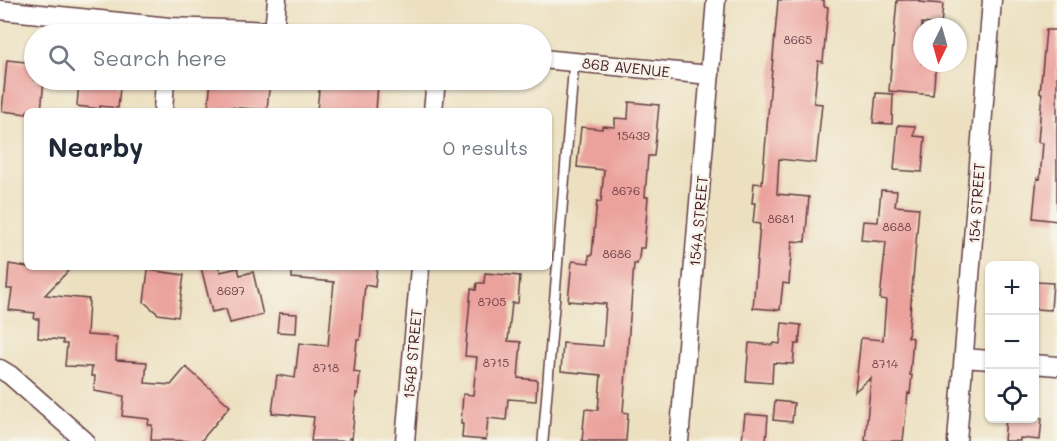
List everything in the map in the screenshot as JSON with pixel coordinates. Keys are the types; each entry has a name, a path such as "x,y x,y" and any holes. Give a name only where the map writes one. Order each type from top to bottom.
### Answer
{"street":[{"path":"275,24 277,0"},
{"name":"154A STREET","path":"679,441 716,0"},
{"name":"154 STREET","path":"957,441 992,0"},
{"path":"0,9 115,24"},
{"name":"86B AVENUE","path":"552,60 710,75"},
{"path":"162,108 164,90"},
{"path":"433,108 434,90"},
{"name":"154B STREET","path":"405,441 420,270"},
{"path":"964,358 985,360"},
{"path":"1039,364 1057,366"},
{"path":"0,369 10,375 86,441"}],"lane":[{"path":"543,441 574,62"}],"building":[{"path":"778,0 824,0 824,6 828,7 823,62 818,61 814,103 822,104 816,163 779,159 777,194 809,197 805,242 792,241 789,284 783,283 780,310 753,308 760,224 753,223 755,203 752,203 754,183 762,184"},
{"path":"897,0 920,0 919,2 943,4 942,18 913,18 913,72 935,72 933,95 889,91"},
{"path":"1046,30 1057,30 1057,221 1033,218 1043,143 1038,142"},
{"path":"7,60 24,62 24,90 43,90 41,108 24,108 24,114 2,111"},
{"path":"78,90 120,90 118,108 77,106"},
{"path":"210,90 269,90 267,108 208,108"},
{"path":"319,90 378,90 376,108 317,108"},
{"path":"876,93 893,94 892,124 873,123"},
{"path":"629,102 659,105 654,156 648,156 644,248 640,248 637,264 634,264 623,412 628,413 626,441 582,441 585,409 598,410 601,375 561,371 563,343 603,346 606,304 568,301 572,261 589,263 589,255 592,255 597,201 601,202 604,170 577,167 581,127 602,129 602,126 615,127 615,118 628,119"},
{"path":"898,125 915,126 914,136 925,137 922,172 894,170"},
{"path":"881,190 897,191 895,206 919,208 908,337 913,338 910,375 912,375 903,441 865,441 871,378 855,391 861,338 883,340 886,300 880,299 886,242 861,240 863,221 878,222"},
{"path":"9,264 24,266 24,270 69,270 45,295 89,299 87,335 117,337 116,360 147,362 145,383 171,385 186,367 230,406 201,441 151,440 152,425 148,425 149,419 122,416 124,396 94,391 95,376 91,376 92,367 65,366 67,344 63,344 63,340 38,338 39,319 34,319 35,313 9,310 12,289 7,289"},
{"path":"148,270 184,275 178,317 158,314 144,302"},
{"path":"202,270 220,270 220,272 239,270 240,275 253,272 263,315 230,323 226,309 212,312"},
{"path":"292,270 377,270 375,287 365,285 360,340 357,340 354,372 360,373 358,394 356,393 352,439 349,438 349,441 311,441 314,417 272,413 277,375 295,378 299,343 328,346 334,282 292,278"},
{"path":"485,273 520,276 518,303 512,303 508,341 521,342 518,378 537,380 536,401 508,399 506,420 488,418 486,440 462,438 463,424 461,424 463,394 473,395 477,357 465,356 471,289 476,290 477,283 484,283"},
{"path":"1039,282 1053,283 1051,310 1039,309"},
{"path":"279,313 297,314 296,333 277,332"},
{"path":"782,323 801,325 799,344 795,344 793,364 773,363 772,383 746,381 749,343 780,344"},
{"path":"775,401 794,403 792,422 773,420"},
{"path":"745,414 768,416 766,441 742,441"},
{"path":"1039,418 1042,418 1040,440 1020,438 1020,441 1004,441 1006,423 1039,423"}]}
